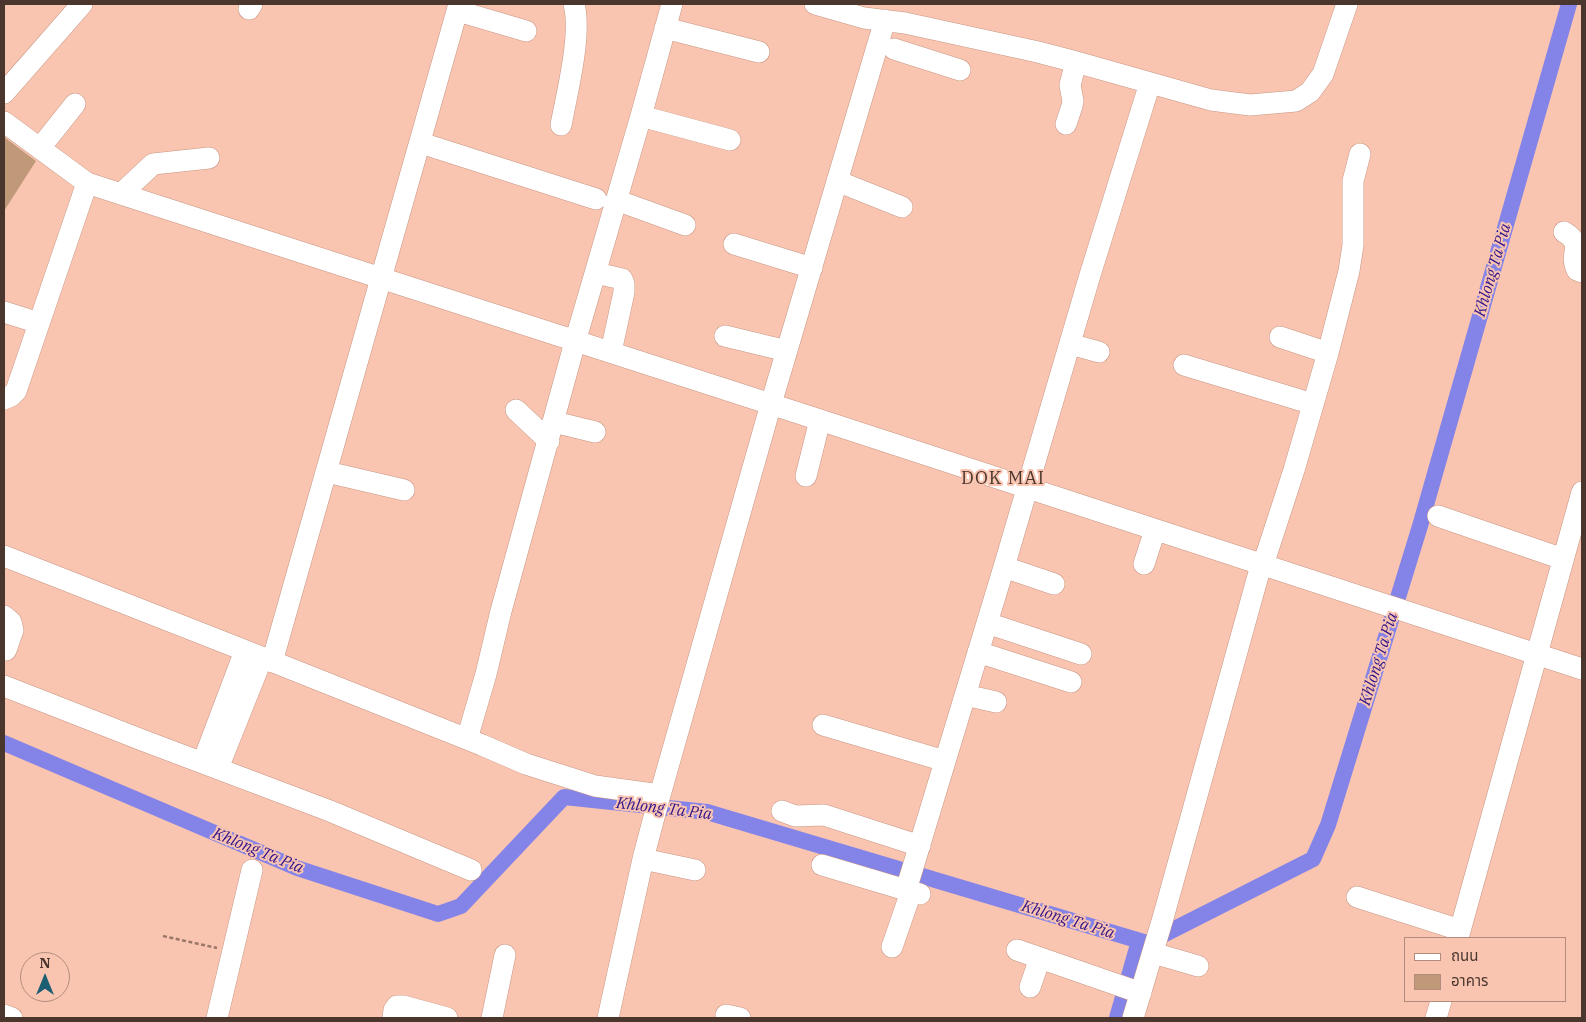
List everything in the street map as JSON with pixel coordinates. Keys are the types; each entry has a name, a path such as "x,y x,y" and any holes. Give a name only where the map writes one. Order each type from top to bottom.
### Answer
{"street":[{"path":"4,93 82,4"},
{"path":"561,125 573,58 576,30 574,4"},
{"path":"467,739 575,342 596,272 606,200 641,116 672,4"},
{"path":"815,4 864,18 895,22 1076,62 1211,100 1250,105 1296,101 1310,92 1323,74 1347,4"},
{"path":"211,766 260,657 327,472 459,7 526,31"},
{"path":"880,83 894,49 895,22"},
{"path":"608,1018 644,856 659,799 771,404 837,181 895,22"},
{"path":"665,28 760,52"},
{"path":"894,49 960,70"},
{"path":"1066,124 1073,101 1070,85 1076,62"},
{"path":"892,947 1095,257 1150,83"},
{"path":"40,148 75,104"},
{"path":"641,116 730,140"},
{"path":"4,122 87,183 1582,669"},
{"path":"421,142 685,225"},
{"path":"1133,1018 1129,989 1155,946 1262,565 1292,478 1314,404 1334,351 1353,245 1353,181 1360,154"},
{"path":"120,194 152,164 209,158"},
{"path":"837,181 902,207"},
{"path":"4,400 16,391 87,183"},
{"path":"1564,232 1574,238 1576,242 1574,265 1577,270 1582,272"},
{"path":"734,244 812,268"},
{"path":"596,272 622,280 624,284 624,292 610,352"},
{"path":"4,312 39,323"},
{"path":"724,336 787,351"},
{"path":"1280,337 1334,351"},
{"path":"1070,344 1099,352"},
{"path":"1184,365 1314,404"},
{"path":"516,410 551,431 595,432"},
{"path":"806,476 820,420"},
{"path":"327,472 404,490"},
{"path":"1357,898 1459,934 1582,492"},
{"path":"1438,516 1563,559"},
{"path":"1144,564 1155,530"},
{"path":"4,556 526,764 595,786 659,799"},
{"path":"1004,567 1054,584"},
{"path":"4,616 11,622 13,630 6,650"},
{"path":"987,623 1081,654"},
{"path":"978,652 1071,682"},
{"path":"4,686 330,811 470,870"},
{"path":"965,694 996,702"},
{"path":"823,724 946,761"},
{"path":"782,811 795,816 824,815 913,879"},
{"path":"644,856 695,870"},
{"path":"822,865 913,879"},
{"path":"217,1018 252,870"},
{"path":"1155,946 1198,966"},
{"path":"1017,950 1129,989"},
{"path":"492,1018 506,955"},
{"path":"1030,986 1040,958"},
{"path":"1436,1018 1441,1002"},
{"path":"393,1018 394,1010 397,1006 447,1018"},
{"path":"4,1015 12,1018"}],"path":[{"path":"163,936 233,951"}],"building":[{"path":"4,137 36,161 4,211"}],"waterway":[{"name":"Khlong Ta Pia","path":"4,743 297,868 438,914 461,906 564,797 707,812 1147,943 1313,859 1328,825 1420,526 1569,4"},
{"path":"1117,1018 1139,941"}],"district":[{"name":"DOK MAI","path":"1003,479"}]}
